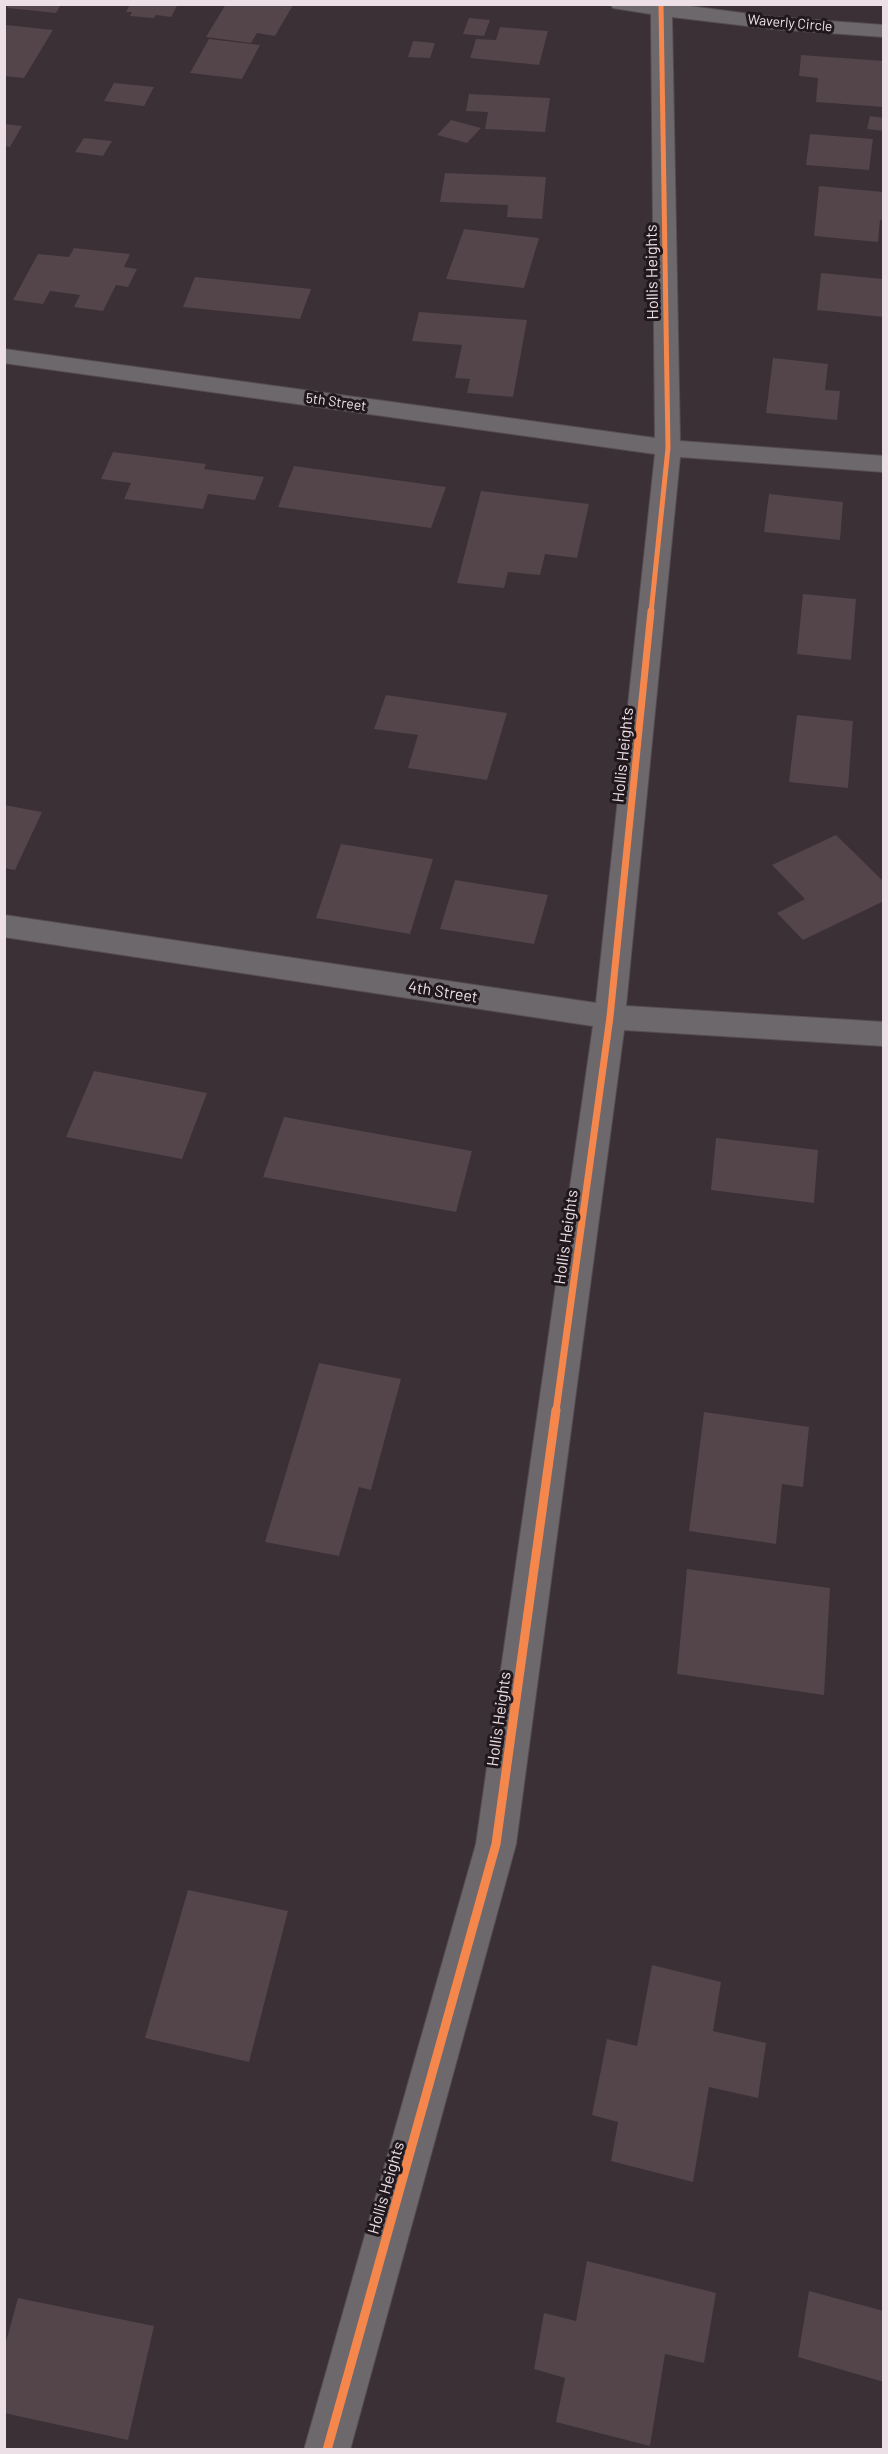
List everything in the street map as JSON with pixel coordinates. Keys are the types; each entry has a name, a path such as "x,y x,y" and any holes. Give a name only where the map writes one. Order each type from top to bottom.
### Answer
{"street":[{"name":"Waverly Circle","path":"620,4 661,7 773,23 884,31"},
{"name":"Hollis Heights","path":"327,2450 496,1844 610,1017 668,447 661,7"},
{"name":"5th Street","path":"4,356 668,447"},
{"path":"668,447 884,464"},
{"name":"4th Street","path":"4,926 610,1017 884,1034"}],"building":[{"path":"9,4 61,4 56,13 7,8"},
{"path":"130,4 178,4 171,17 156,15 154,18 130,16 132,12 126,12"},
{"path":"226,4 293,5 275,36 257,33 251,43 206,37"},
{"path":"469,18 490,20 484,36 463,34"},
{"path":"6,25 53,30 24,78 4,76"},
{"path":"500,27 548,31 539,65 470,58 476,39 496,40"},
{"path":"209,39 260,45 242,79 190,73"},
{"path":"413,41 435,43 430,58 408,57"},
{"path":"801,55 884,61 884,107 816,102 818,78 799,76"},
{"path":"114,83 154,87 144,106 104,101"},
{"path":"469,94 550,98 545,132 485,129 488,112 466,111"},
{"path":"870,116 884,118 884,131 867,129"},
{"path":"451,120 481,128 467,143 437,135"},
{"path":"5,124 22,126 10,147 5,146"},
{"path":"810,134 873,139 869,170 806,165"},
{"path":"84,138 112,141 103,156 75,152"},
{"path":"445,173 546,177 542,219 507,217 508,205 440,202"},
{"path":"819,186 884,192 884,220 880,220 878,242 814,236"},
{"path":"464,229 539,238 524,288 446,279"},
{"path":"74,248 130,254 124,267 137,269 128,287 116,285 103,311 74,307 80,295 50,291 43,304 13,300 38,254 69,257"},
{"path":"821,273 884,279 884,317 817,310"},
{"path":"195,277 311,289 300,319 183,307"},
{"path":"419,312 527,320 513,397 467,393 470,379 455,378 462,345 412,341"},
{"path":"773,358 828,364 825,390 840,391 837,420 766,413"},
{"path":"113,452 206,464 204,469 264,477 255,500 208,494 203,509 124,499 131,483 101,479"},
{"path":"294,466 446,487 431,528 278,507"},
{"path":"481,491 589,504 577,558 545,554 540,575 508,572 504,588 457,583"},
{"path":"769,494 843,502 840,540 764,532"},
{"path":"803,594 856,599 851,660 797,654"},
{"path":"386,695 507,713 487,780 408,768 418,735 374,729"},
{"path":"797,715 853,721 848,788 789,782"},
{"path":"4,805 42,812 15,870 4,868"},
{"path":"836,835 884,882 884,901 803,940 777,913 805,899 772,865"},
{"path":"341,844 433,859 410,934 316,918"},
{"path":"455,880 548,895 534,944 440,929"},
{"path":"94,1071 207,1093 182,1159 66,1137"},
{"path":"284,1117 472,1151 456,1212 263,1177"},
{"path":"716,1138 818,1150 814,1203 711,1190"},
{"path":"319,1363 401,1379 371,1490 359,1487 339,1556 265,1542"},
{"path":"704,1412 809,1427 803,1487 782,1484 776,1544 689,1531"},
{"path":"687,1569 830,1588 824,1695 677,1674"},
{"path":"188,1890 288,1911 249,2062 145,2038"},
{"path":"652,1965 721,1982 713,2031 766,2043 758,2098 709,2087 693,2182 611,2161 618,2122 592,2115 607,2039 637,2046"},
{"path":"587,2261 716,2293 704,2363 665,2354 650,2446 556,2422 565,2378 534,2369 544,2313 576,2321"},
{"path":"809,2291 884,2311 884,2382 798,2357"},
{"path":"18,2298 154,2326 128,2440 4,2413 4,2349"}],"cycle path":[{"path":"327,2450 496,1844 610,1017 668,448 661,4"}]}
